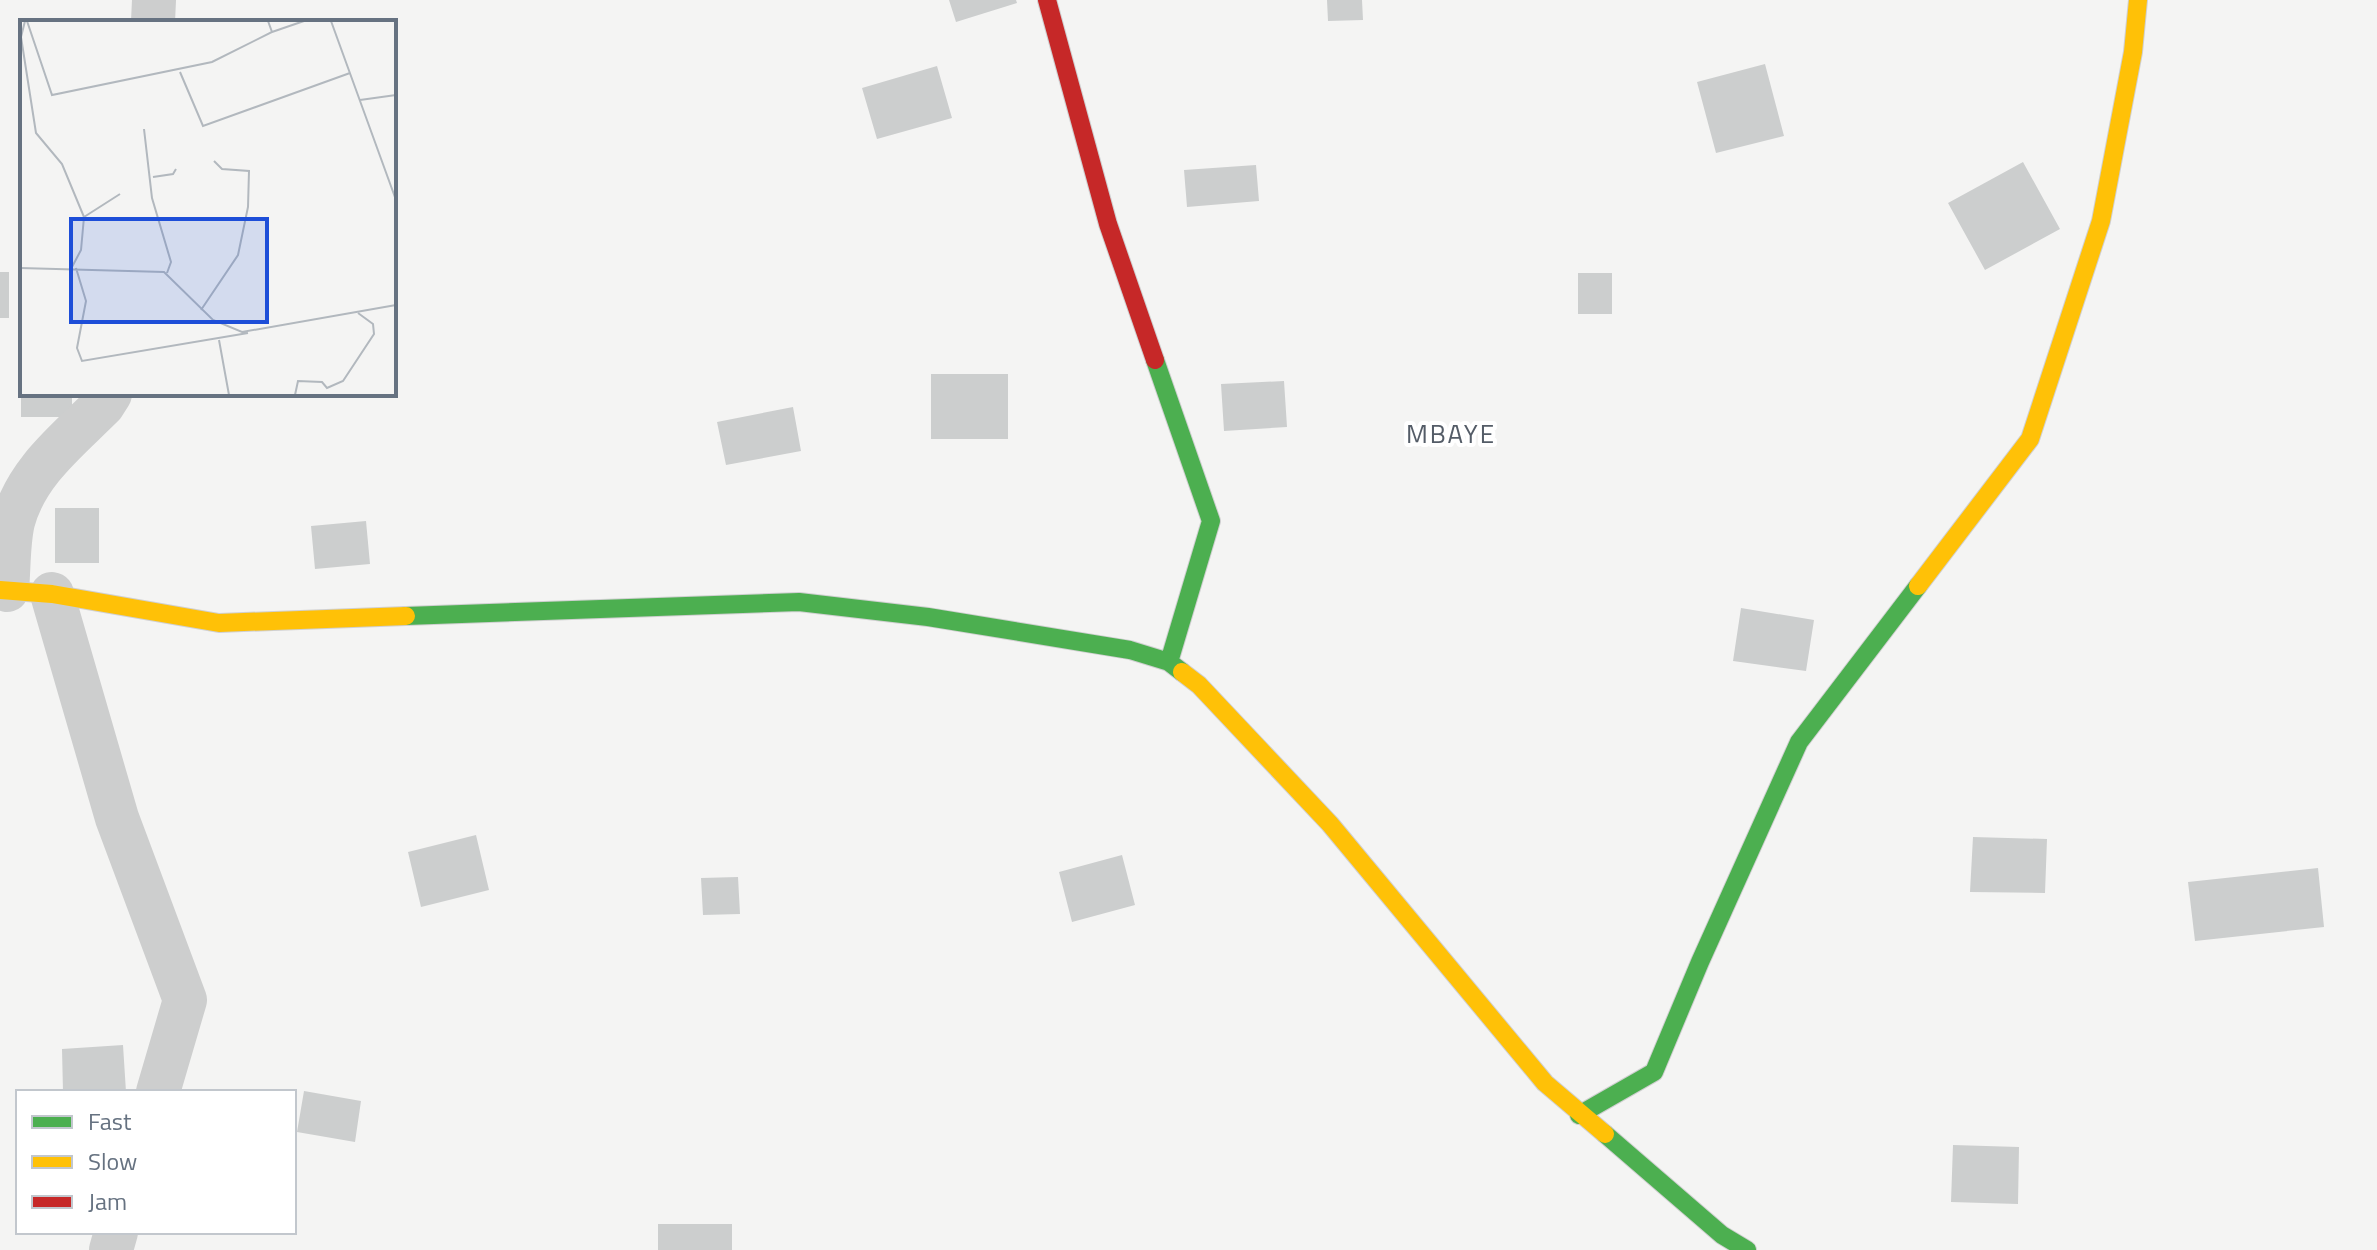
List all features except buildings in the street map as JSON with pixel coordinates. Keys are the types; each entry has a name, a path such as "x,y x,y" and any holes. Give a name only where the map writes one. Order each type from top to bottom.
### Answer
{"street":[{"path":"153,20 154,0"},
{"path":"1047,0 1108,224 1211,521 1169,662"},
{"path":"1579,1115 1654,1072 1799,742 2030,439 2101,221 2133,52 2138,0"},
{"path":"109,396 38,470 23,495 13,524 3,590 52,594 219,623 799,602 944,619 1130,650 1169,662 1199,685 1330,824 1545,1083 1722,1235 1747,1250"},
{"path":"52,594 117,818 185,1000 159,1090"}],"traffic: fast":[{"path":"1155,360 1211,521 1169,662"},
{"path":"1579,1115 1654,1072 1799,742 1918,586"},
{"path":"406,616 799,602 928,617 1130,650 1169,662 1182,672"},
{"path":"1605,1134 1722,1235 1747,1250"}],"traffic: slow":[{"path":"1918,586 2030,439 2101,221 2133,52 2138,0"},
{"path":"0,590 52,594 219,623 406,616"},
{"path":"1182,672 1199,685 1330,824 1545,1083 1605,1134"}],"traffic: jam":[{"path":"1047,0 1108,224 1155,360"}],"district":[{"name":"MBAYE","path":"1451,433"}]}
